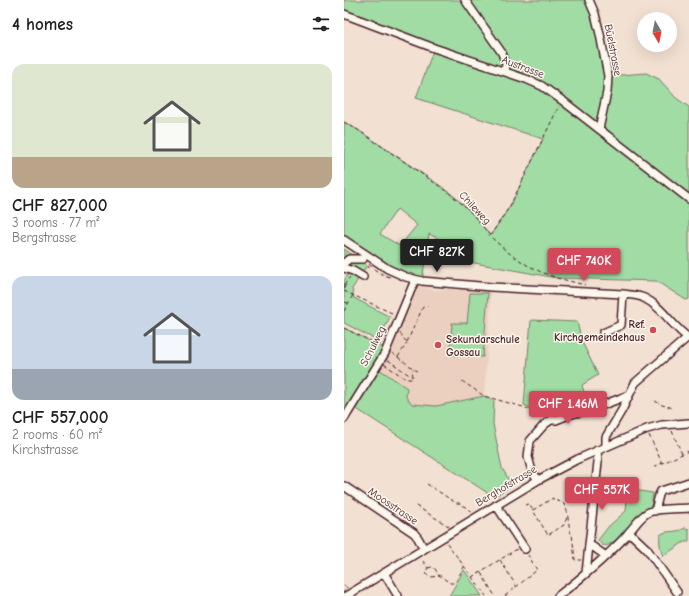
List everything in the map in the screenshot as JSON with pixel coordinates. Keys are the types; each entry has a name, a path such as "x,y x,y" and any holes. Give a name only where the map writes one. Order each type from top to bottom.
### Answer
{"street":[{"path":"465,0 502,53 506,64 505,72"},
{"name":"Büelstrasse","path":"589,0 600,34 608,76 607,92 599,129"},
{"name":"Austrasse","path":"344,14 434,48 536,82 563,101 689,199"},
{"path":"344,240 388,269 406,278 415,280 491,287 623,294 643,298 662,310 689,338 635,383 606,437 606,446"},
{"path":"344,263 349,259 364,261"},
{"path":"344,268 365,274"},
{"name":"Schulweg","path":"344,419 381,359 415,280"},
{"path":"603,333 621,325 623,294"},
{"path":"538,480 532,471 528,457 530,441 544,425 551,420 556,420 571,414 590,410 629,395"},
{"name":"Berghofstrasse","path":"346,596 568,463 647,429 669,424 689,423"},
{"path":"586,573 598,450"},
{"path":"655,511 661,491 689,482"},
{"name":"Moosstrasse","path":"344,486 414,533 424,549"},
{"path":"496,505 524,547"},
{"path":"558,596 606,556 642,517 655,511 689,508"},
{"path":"629,532 648,549 676,595"},
{"path":"589,544 606,556"},
{"path":"384,573 398,596"}],"path":[{"path":"490,236 510,206 558,108 563,101"},
{"name":"Chileweg","path":"344,122 442,187 468,209 477,218 490,236 509,253 533,268 557,278 588,286"},
{"path":"364,261 368,267 365,274"},
{"path":"344,285 346,281 348,282 344,288"},
{"path":"344,291 400,317"},
{"path":"344,310 353,295"},
{"path":"345,302 351,305"},
{"path":"398,357 407,343 423,307 428,306"},
{"path":"396,325 407,343"},
{"path":"344,328 386,349 416,371"},
{"path":"381,359 412,377"},
{"path":"381,359 406,379 412,379 412,377"},
{"path":"412,377 413,368"},
{"path":"462,381 484,396 529,410 548,417 551,420"},
{"path":"655,401 663,405 670,406 674,409"},
{"path":"669,424 682,454"},
{"path":"647,429 662,463"},
{"path":"654,467 689,451"},
{"path":"427,484 478,516"},
{"path":"533,510 553,498 554,500 564,504 568,515 575,560 588,561"},
{"path":"525,506 529,504 548,535 564,525 568,515"},
{"path":"416,506 455,530"},
{"path":"441,539 444,543 446,542 486,596"},
{"path":"472,577 524,547 536,570 505,596"},
{"path":"500,560 516,587"},
{"path":"423,561 428,568"},
{"path":"428,568 426,571 427,575 430,577 439,575 450,583 453,583 456,581 464,567"},
{"path":"428,568 435,568 437,571 437,576"},
{"path":"480,572 495,596"}],"shaded area":[{"name":"Sekundarschule Gossau","path":"414,284 434,290 448,289 491,291 484,396 436,406 412,404 376,367"}],"green space":[{"path":"344,0 589,0 608,76 646,73 659,79 676,98 689,107 689,299 686,300 656,281 557,278 469,262 466,252 429,234 422,281 406,277 344,240 344,122 358,130 455,197 477,218 490,236 510,206 543,139 416,98 434,48 344,14","holes":["397,209 417,225 400,246 380,234"]},
{"path":"344,249 365,263 366,267 352,289 354,298 390,317 378,341 344,323 344,281 348,274 344,272"},
{"path":"470,293 488,293 483,357 450,355 452,323 467,323"},
{"path":"531,320 577,322 582,342 598,375 582,385 588,408 551,418 524,405"},
{"path":"344,328 386,349 376,367 407,388 406,397 412,404 436,406 484,396 494,401 493,424 502,468 512,485 494,497 352,406 344,419"},
{"path":"640,491 653,493 651,507 637,516 615,540 607,545 602,545 598,540 609,526 626,511 627,497 629,493"},
{"path":"685,528 689,529 689,542 684,542 663,556 660,546 660,535 666,532 678,531"},
{"path":"464,570 482,596 449,596"}],"place":[{"name":"Ref. Kirchgemeindehaus","path":"653,330"},
{"name":"Sekundarschule Gossau","path":"438,345"}]}
